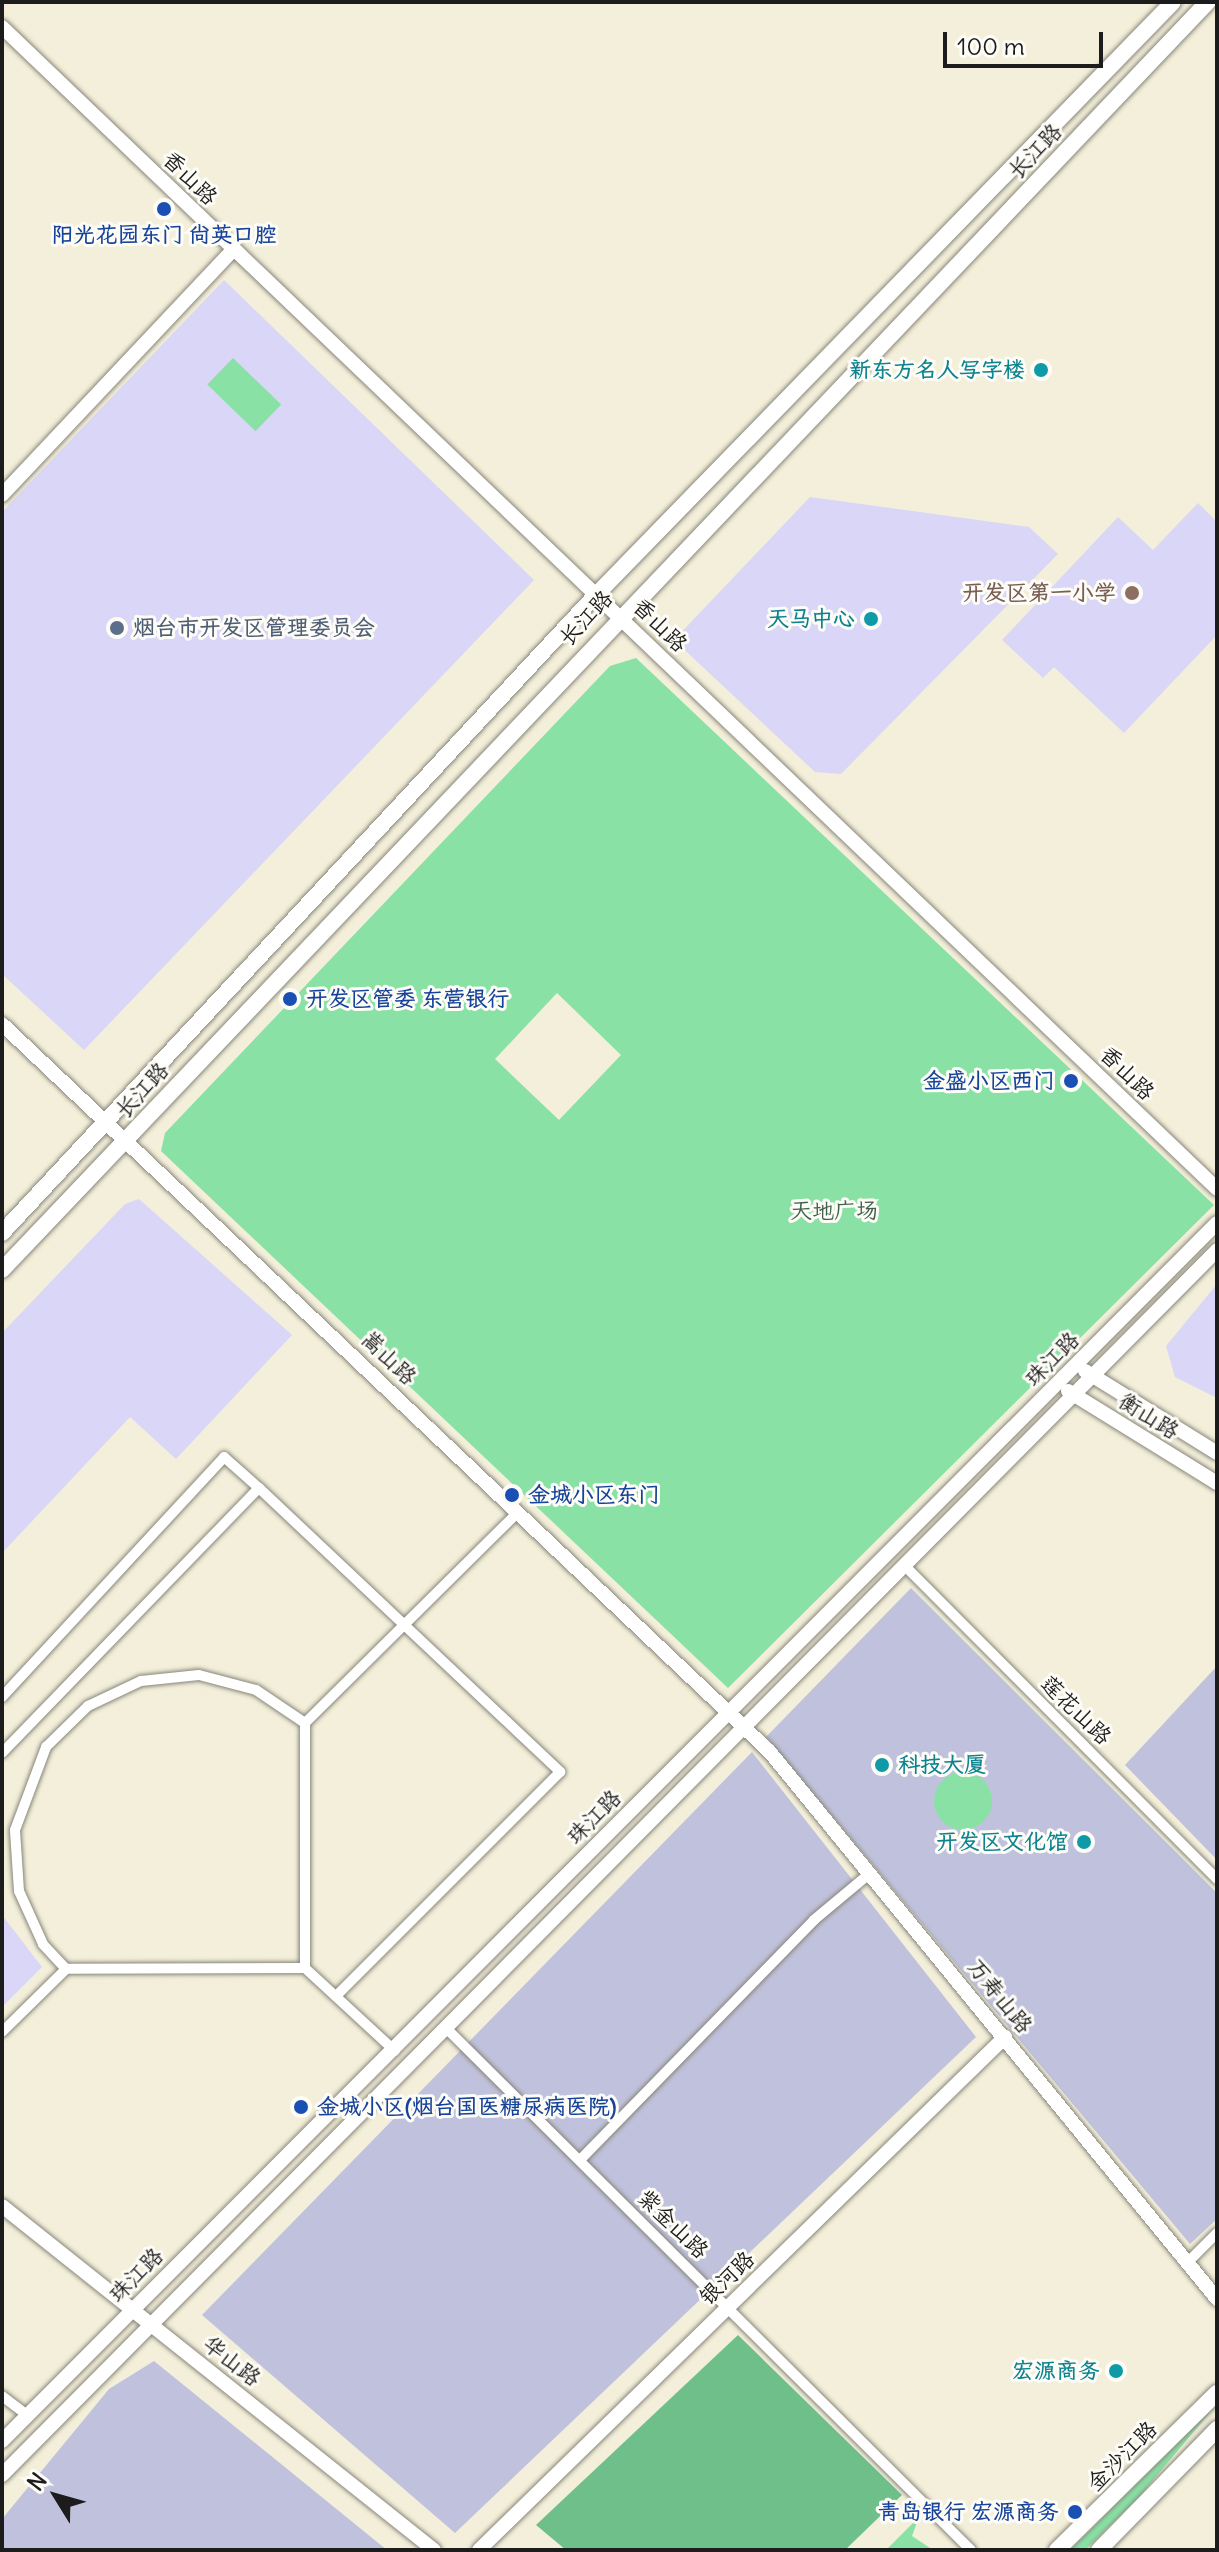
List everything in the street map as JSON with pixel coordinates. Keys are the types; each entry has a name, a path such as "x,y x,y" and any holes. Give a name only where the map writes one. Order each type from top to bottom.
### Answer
{"main road":[{"name":"长江路","path":"2,1233 596,595 1173,2"},
{"name":"长江路","path":"2,1270 619,616 1208,2"},
{"name":"金沙江路","path":"1057,2550 1217,2393"},
{"path":"1099,2550 1217,2429"}],"street":[{"name":"香山路","path":"2,27 1217,1189"},
{"path":"2,495 233,250"},
{"name":"嵩山路","path":"2,1024 742,1727"},
{"name":"珠江路","path":"2,2441 395,2051 1217,1223"},
{"path":"2,2475 447,2029 742,1727 908,1569 1217,1250"},
{"name":"衡山路","path":"1077,1366 1217,1453"},
{"name":"衡山路","path":"1059,1384 1217,1483"},
{"path":"2,1697 224,1457 259,1488 560,1772 336,1996"},
{"path":"2,1753 259,1488"},
{"path":"305,1968 305,1723 518,1512"},
{"name":"莲花山路","path":"908,1569 1217,1879"},
{"path":"66,1969 28,1916 14,1859 21,1799 46,1747 88,1706 155,1679 199,1675 256,1690 305,1723"},
{"name":"万寿山路","path":"742,1727 1005,2037 1217,2299"},
{"path":"580,2160 869,1874"},
{"path":"2,2032 66,1969 305,1968 395,2051"},
{"name":"紫金山路","path":"447,2029 729,2306 971,2550"},
{"name":"银河路","path":"479,2550 1005,2037"},
{"name":"华山路","path":"2,2206 434,2550"},
{"path":"1187,2263 1217,2233"},
{"path":"2,2396 27,2415"}],"shaded area":[{"path":"224,280 534,580 84,1050 2,974 2,512"},
{"path":"810,497 1029,527 1058,554 841,774 815,772 674,640"},
{"name":"开发区第一小学","path":"1198,503 1217,522 1217,635 1124,733 1054,667 1043,678 1002,640 1118,517 1153,550"},
{"path":"139,1199 292,1335 176,1459 130,1417 2,1553 2,1333 125,1204"},
{"path":"1217,1284 1217,1398 1175,1377 1166,1346"},
{"path":"911,1588 1217,1893 1217,2219 1190,2244 766,1737"},
{"path":"1217,1666 1217,1860 1125,1765"},
{"path":"752,1752 976,2037 455,2533 202,2315"},
{"path":"2,1915 42,1967 2,2007"},
{"path":"154,2361 387,2550 2,2550 2,2519 109,2389"}],"green space":[{"path":"233,358 281,405 255,431 207,385"},
{"name":"天地广场","path":"636,658 1214,1205 728,1688 161,1151 165,1133 610,666","holes":["557,993 621,1055 559,1120 495,1059"]},
{"path":"963,1772 983,1781 992,1801 983,1821 963,1830 943,1821 934,1801 943,1781"},
{"path":"738,2335 902,2495 845,2550 566,2550 536,2525"},
{"path":"1217,2404 1138,2498 1085,2550 1070,2550"},
{"path":"919,2517 912,2536 933,2550 886,2550"}],"place":[{"name":"阳光花园东门 尚英口腔","path":"164,209"},
{"name":"新东方名人写字楼","path":"1041,370"},
{"name":"开发区第一小学","path":"1132,593"},
{"name":"天马中心","path":"871,619"},
{"name":"烟台市开发区管理委员会","path":"117,628"},
{"name":"开发区管委 东营银行","path":"290,999"},
{"name":"金盛小区西门","path":"1071,1081"},
{"name":"金城小区东门","path":"512,1495"},
{"name":"科技大厦","path":"882,1765"},
{"name":"开发区文化馆","path":"1084,1842"},
{"name":"金城小区(烟台国医糖尿病医院)","path":"301,2107"},
{"name":"宏源商务","path":"1116,2371"},
{"name":"青岛银行 宏源商务","path":"1075,2512"}]}
